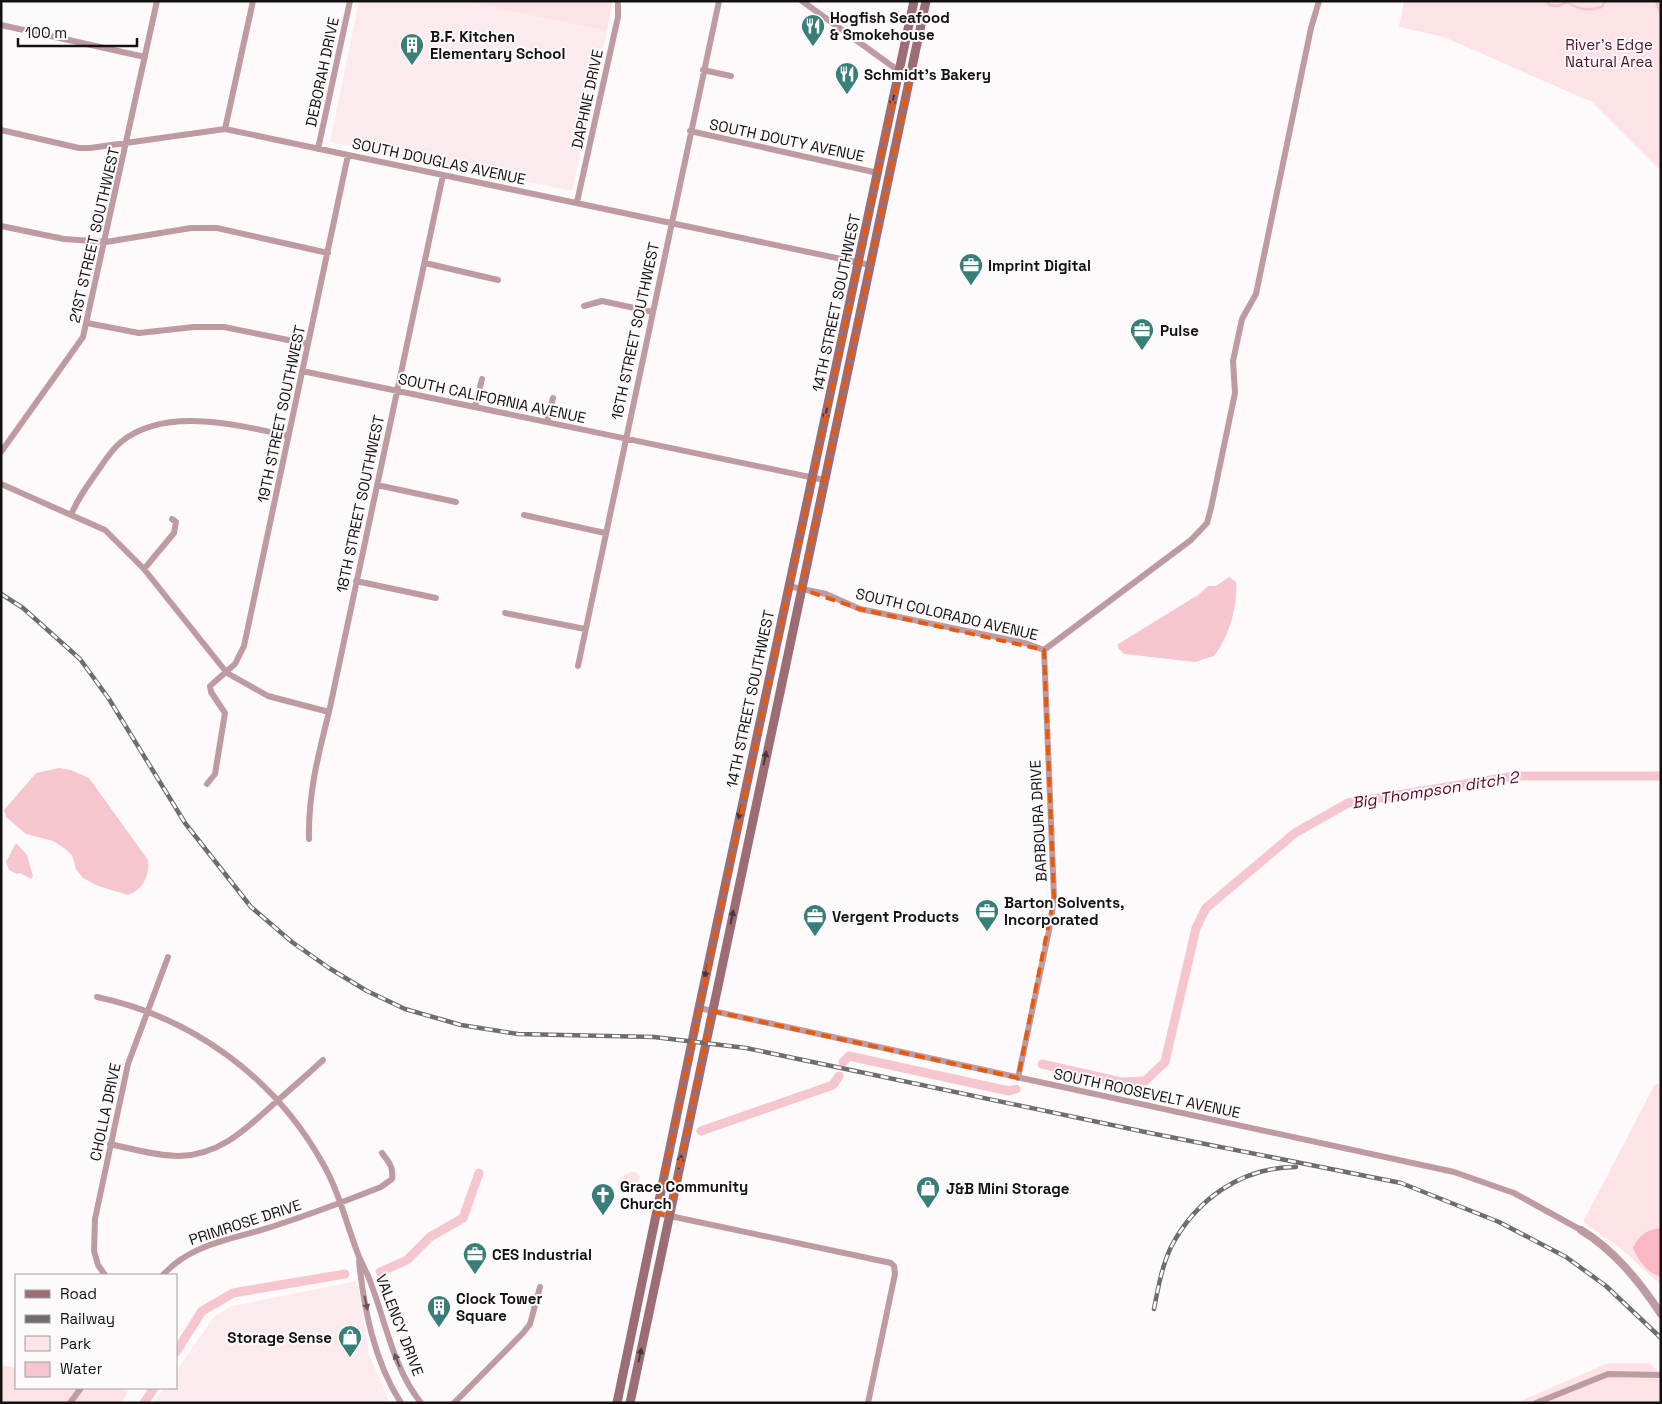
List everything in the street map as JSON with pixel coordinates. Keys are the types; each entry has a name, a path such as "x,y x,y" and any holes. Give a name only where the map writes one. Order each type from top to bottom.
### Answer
{"main road":[{"name":"14TH STREET SOUTHWEST","path":"617,1403 698,1008 914,1"},
{"name":"14TH STREET SOUTHWEST","path":"630,1403 926,1"}],"street":[{"name":"21ST STREET SOUTHWEST","path":"1,452 76,349 87,323 128,142 157,1"},
{"path":"225,129 253,1"},
{"name":"DEBORAH DRIVE","path":"318,149 350,1"},
{"name":"DAPHNE DRIVE","path":"577,202 618,17 618,1"},
{"name":"16TH STREET SOUTHWEST","path":"578,666 670,224 719,1"},
{"path":"802,1 899,73 910,79"},
{"path":"1044,650 1191,540 1207,523 1235,393 1233,361 1242,319 1256,294 1311,28 1319,1"},
{"path":"1,26 145,57"},
{"path":"703,70 731,76"},
{"name":"SOUTH DOUGLAS AVENUE","path":"1,130 79,148 225,129 870,265"},
{"name":"SOUTH DOUTY AVENUE","path":"690,131 878,173"},
{"name":"19TH STREET SOUTHWEST","path":"207,784 215,774 225,713 211,692 210,686 227,673 236,663 244,646 348,156"},
{"name":"18TH STREET SOUTHWEST","path":"309,839 308,810 312,781 329,712 443,175"},
{"path":"1,226 64,240 106,242 191,228 217,228 328,253"},
{"path":"424,264 498,280"},
{"path":"584,306 602,301 653,312"},
{"path":"87,323 140,333 194,327 224,327 308,344"},
{"name":"SOUTH CALIFORNIA AVENUE","path":"302,371 625,440 824,480"},
{"path":"475,407 482,379"},
{"path":"547,422 553,398"},
{"path":"71,515 81,493 109,455 123,440 143,429 188,421 218,421 288,436"},
{"path":"1,484 105,530 144,568 227,673 268,696 329,712"},
{"path":"377,485 456,502"},
{"path":"524,515 605,533"},
{"path":"144,568 174,533 176,522 172,519"},
{"path":"356,581 436,598"},
{"name":"SOUTH COLORADO AVENUE","path":"788,586 826,594 860,609 1026,643 1044,650"},
{"path":"505,612 585,629"},
{"name":"BARBOURA DRIVE","path":"1018,1078 1051,921 1054,897 1044,650"},
{"name":"CHOLLA DRIVE","path":"104,1274 95,1258 93,1231 110,1144 128,1065 168,957"},
{"name":"VALENCY DRIVE","path":"97,997 147,1012 181,1027 211,1044 245,1069 278,1101 317,1154 341,1203 358,1255 370,1280 402,1371 421,1403"},
{"name":"SOUTH ROOSEVELT AVENUE","path":"698,1008 1454,1172 1514,1193 1580,1230"},
{"path":"110,1144 170,1156 206,1151 228,1142 242,1133 323,1060"},
{"name":"PRIMROSE DRIVE","path":"163,1274 180,1257 194,1250 272,1227 382,1188 392,1179 392,1167 382,1153"},
{"path":"656,1213 891,1263 894,1266 895,1274 868,1403"},
{"path":"1580,1230 1595,1239 1622,1264 1661,1314"},
{"name":"VALENCY DRIVE","path":"358,1255 361,1283 372,1335 384,1370 401,1403"},
{"path":"454,1403 530,1324 540,1287"},
{"path":"1536,1403 1608,1374 1661,1376"},
{"path":"70,1403 80,1389"}],"highlighted area":[{"path":"899,73 910,79 801,589 860,609 1044,650 1054,897 1018,1078 712,1011 669,1216 656,1213"}],"shaded area":[{"path":"359,1 460,1 607,31 572,191 330,142"},
{"path":"1661,1228 1661,1277 1652,1273 1644,1266 1633,1248 1644,1234"},
{"path":"357,1281 369,1355 390,1403 153,1403 163,1389 178,1389 178,1368 214,1317 232,1306"}],"green space":[{"path":"460,1 612,1 612,3 607,31"},
{"name":"River's Edge Natural Area","path":"1404,1 1661,1 1661,171 1592,102 1444,37 1399,27"},
{"path":"1661,1083 1661,1285 1619,1247 1583,1222 1655,1084"},
{"path":"636,1172 640,1176 637,1191 618,1187 617,1184 622,1176"},
{"path":"1608,1363 1650,1363 1661,1375 1661,1403 1516,1403"},
{"path":"1,1365 15,1368 15,1389 119,1389 128,1391 122,1403 1,1403"}],"water":[{"path":"1229,577 1236,582 1236,601 1228,631 1214,656 1195,662 1124,654 1118,648 1118,644 1198,595 1208,586 1216,586"},
{"path":"59,768 71,770 89,778 148,860 147,876 138,890 128,895 98,886 83,878 76,869 72,855 64,848 53,841 26,834 6,817 4,810 36,773"},
{"path":"16,843 27,855 33,876 31,879 9,870 6,862"}],"waterway":[{"path":"1547,1 1549,5 1558,6 1567,2 1575,7 1588,9 1602,7 1605,1"},
{"path":"1656,1 1661,15"},
{"name":"Big Thompson ditch 2","path":"1042,1064 1121,1082 1145,1081 1165,1062 1196,928 1206,908 1295,833 1348,803 1515,776 1661,776"},
{"name":"Big Thompson ditch 2","path":"843,1062 849,1056 1009,1091 1016,1089"},
{"name":"Big Thompson ditch 2","path":"701,1131 833,1085 839,1076"},
{"name":"Big Thompson ditch 2","path":"380,1272 407,1260 430,1237 463,1218 479,1173"},
{"name":"Big Thompson ditch 2","path":"178,1349 202,1311 233,1293 345,1274"},
{"name":"Big Thompson ditch 2","path":"144,1403 153,1389"}],"railway":[{"path":"1,594 23,608 80,659 109,699 185,823 251,907 292,942 329,968 367,991 405,1009 461,1025 518,1034 654,1037 746,1048 1150,1133 1401,1183 1499,1222 1566,1257 1606,1286 1661,1338"},
{"path":"1154,1309 1168,1254 1181,1230 1193,1214 1223,1189 1239,1180 1276,1168 1296,1167"}],"place":[{"name":"Hogfish Seafood & Smokehouse","path":"813,47"},
{"name":"B.F. Kitchen Elementary School","path":"412,66"},
{"name":"Schmidt's Bakery","path":"847,95"},
{"name":"Imprint Digital","path":"971,286"},
{"name":"Pulse","path":"1142,351"},
{"name":"Barton Solvents, Incorporated","path":"987,932"},
{"name":"Vergent Products","path":"815,937"},
{"name":"J&B Mini Storage","path":"928,1209"},
{"name":"Grace Community Church","path":"603,1216"},
{"name":"CES Industrial","path":"475,1275"},
{"name":"Clock Tower Square","path":"439,1328"},
{"name":"Storage Sense","path":"350,1358"}]}
